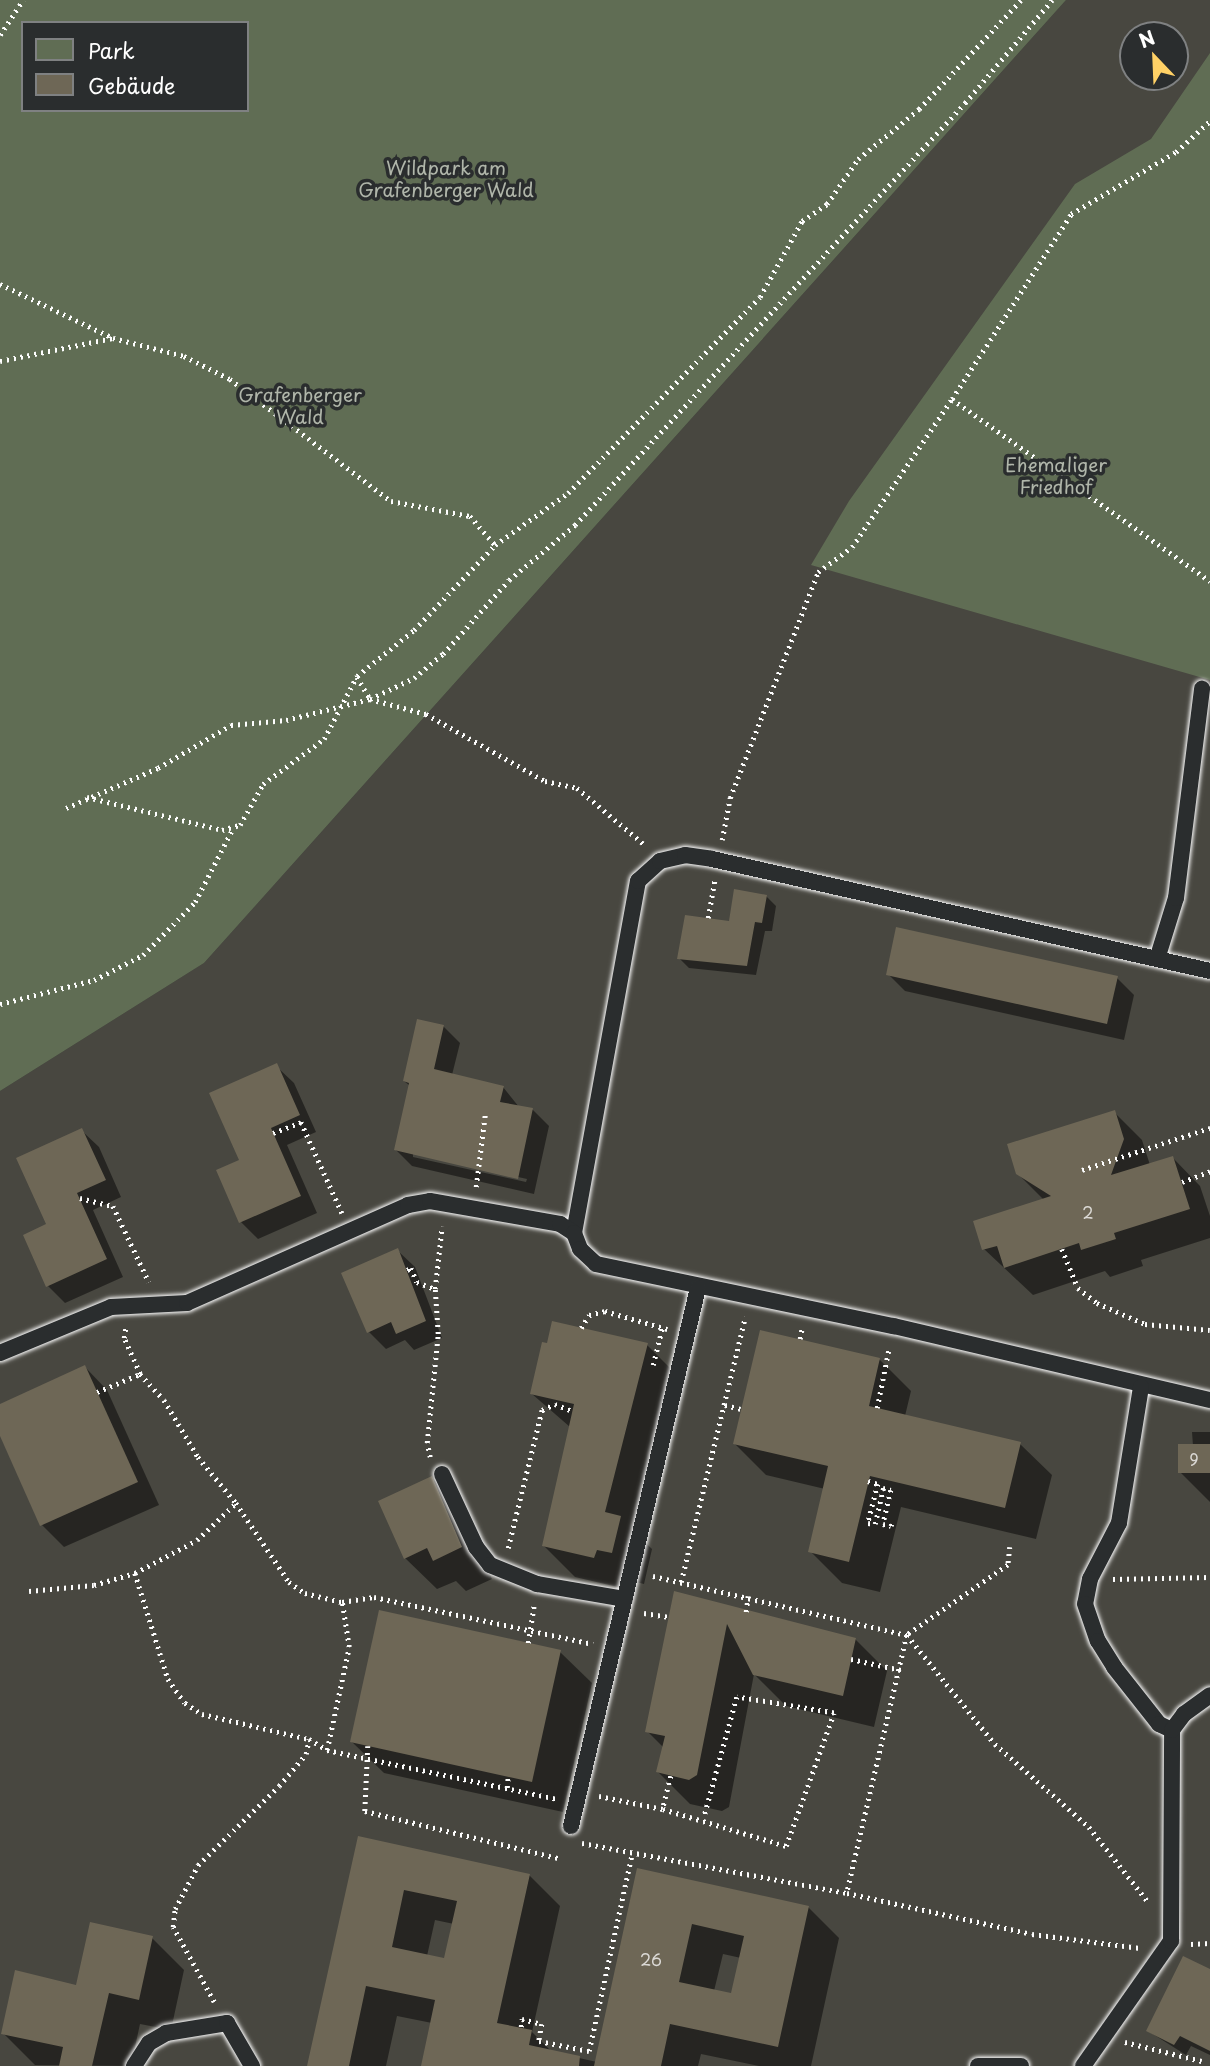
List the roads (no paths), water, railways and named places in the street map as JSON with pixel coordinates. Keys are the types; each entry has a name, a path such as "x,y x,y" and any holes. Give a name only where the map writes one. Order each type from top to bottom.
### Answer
{"lane":[{"path":"1158,956 1176,898 1202,689"},
{"path":"1210,971 1158,956 718,860 685,855 660,861 638,881 574,1233 580,1249 596,1264 750,1299 894,1326 1141,1387 1210,1400"},
{"path":"0,1353 111,1307 159,1305 198,1298 408,1205 444,1203 473,1207 560,1224 574,1233"},
{"path":"571,1826 580,1798 698,1288"},
{"path":"1141,1387 1119,1522 1090,1579 1086,1615 1098,1641 1159,1724 1172,1730"},
{"path":"442,1474 476,1547 502,1573 537,1584 625,1599"},
{"path":"1083,2066 1171,1941 1172,1730 1184,1714 1210,1695"},
{"path":"134,2066 149,2043 166,2033 227,2023 252,2066"},
{"path":"978,2066 1021,2066"}],"park label":[{"name":"Wildpark am Grafenberger Wald","path":"446,179"},
{"name":"Grafenberger Wald","path":"300,406"},
{"name":"Ehemaliger Friedhof","path":"1056,476"}]}
